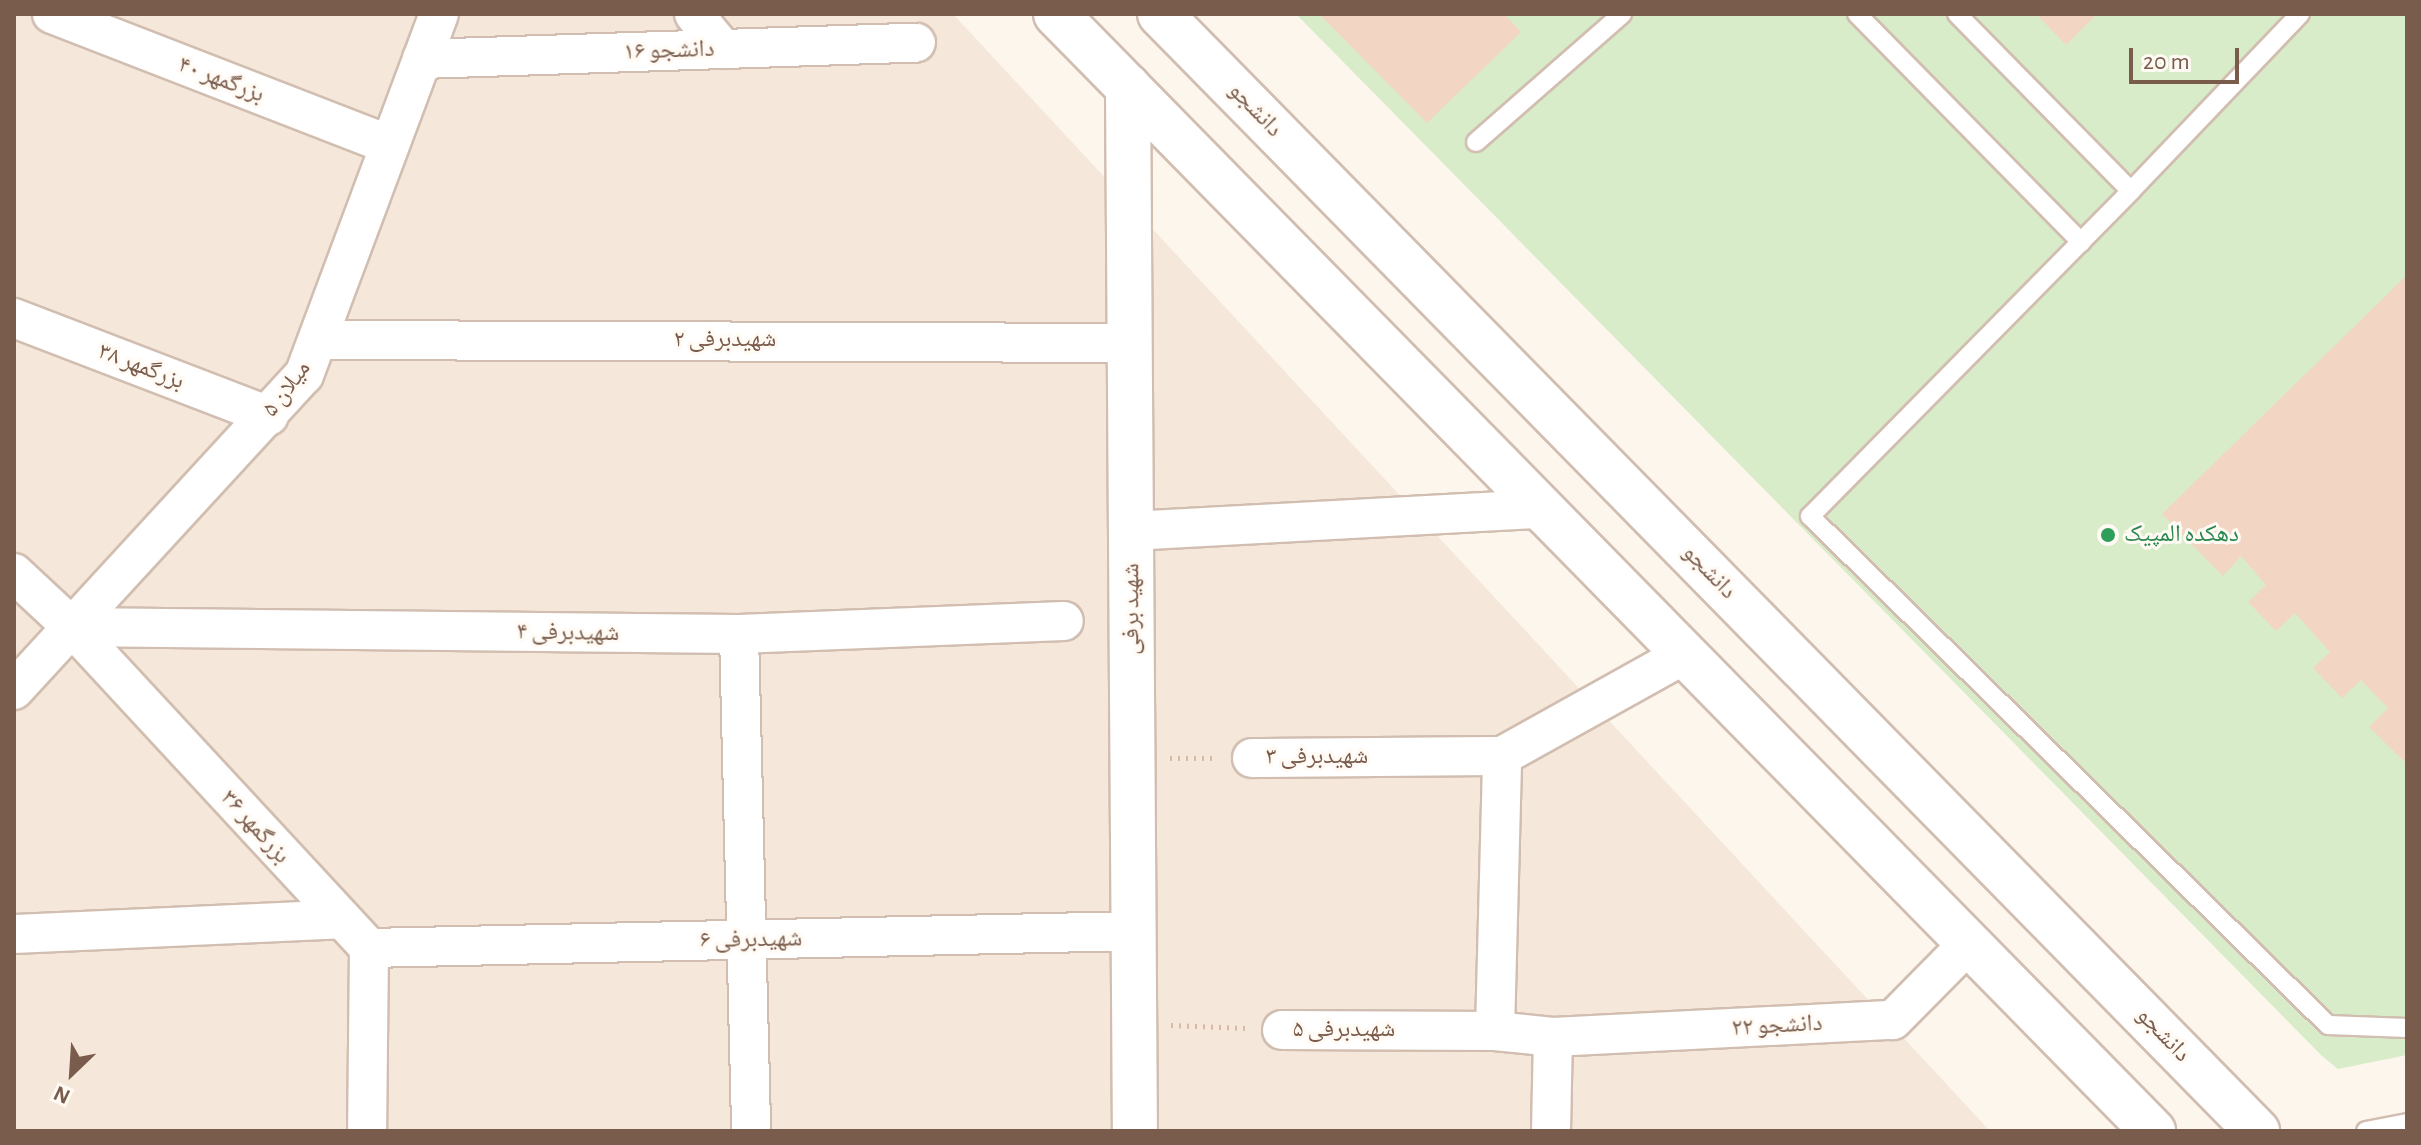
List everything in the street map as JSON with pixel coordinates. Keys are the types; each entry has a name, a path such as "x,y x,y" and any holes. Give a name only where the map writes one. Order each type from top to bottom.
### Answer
{"main road":[{"path":"1056,14 2153,1131"},
{"name":"دانشجو","path":"1160,14 2257,1131"},
{"name":"شهید برفی","path":"1128,87 1135,1131"}],"street":[{"name":"بزرگمهر ۴۰","path":"52,14 390,145"},
{"name":"میلان ۵","path":"14,690 304,375 439,14"},
{"path":"694,14 723,49"},
{"name":"دانشجو ۱۶","path":"422,59 916,43"},
{"name":"بزرگمهر ۳۸","path":"14,318 269,416"},
{"name":"شهیدبرفی ۲","path":"319,340 1130,343"},
{"path":"1131,531 1543,509"},
{"name":"بزرگمهر ۳۶","path":"14,573 72,627 369,948"},
{"name":"شهیدبرفی ۴","path":"72,627 739,634 1064,621"},
{"path":"739,634 751,1131"},
{"path":"1495,1031 1502,756 1685,654"},
{"name":"شهیدبرفی ۳","path":"1252,758 1502,756"},
{"path":"14,934 339,919"},
{"name":"شهیدبرفی ۶","path":"369,948 1134,931"},
{"name":"دانشجو ۲۲","path":"1553,1037 1893,1020 1969,943"},
{"path":"367,1131 369,948"},
{"name":"شهیدبرفی ۵","path":"1282,1030 1495,1031 1553,1037"},
{"path":"1551,1131 1553,1037"}],"lane":[{"path":"1476,142 1622,14"},
{"path":"1857,14 2081,242"},
{"path":"1957,14 2131,191"},
{"path":"2300,14 2131,191 1810,516 2328,1025 2407,1028"},
{"path":"2366,1131 2407,1123"}],"path":[{"name":"شهیدبرفی ۳","path":"1133,758 1252,758"},
{"name":"شهیدبرفی ۵","path":"1134,1023 1282,1030"}],"shaded area":[{"path":"14,14 953,14 1990,1131 14,1131"}],"green space":[{"name":"دهکده المپیک","path":"1296,14 2407,14 2407,1055 2338,1069 2322,1056"}],"building":[{"path":"1319,14 1504,14 1521,32 1427,123"},
{"path":"2036,14 2097,14 2066,45"},
{"path":"2407,275 2407,764 2369,727 2388,708 2361,680 2342,698 2313,668 2330,652 2295,613 2276,631 2248,602 2266,585 2241,556 2223,576 2162,514"}],"place":[{"name":"دهکده المپیک","path":"2108,535"}]}
